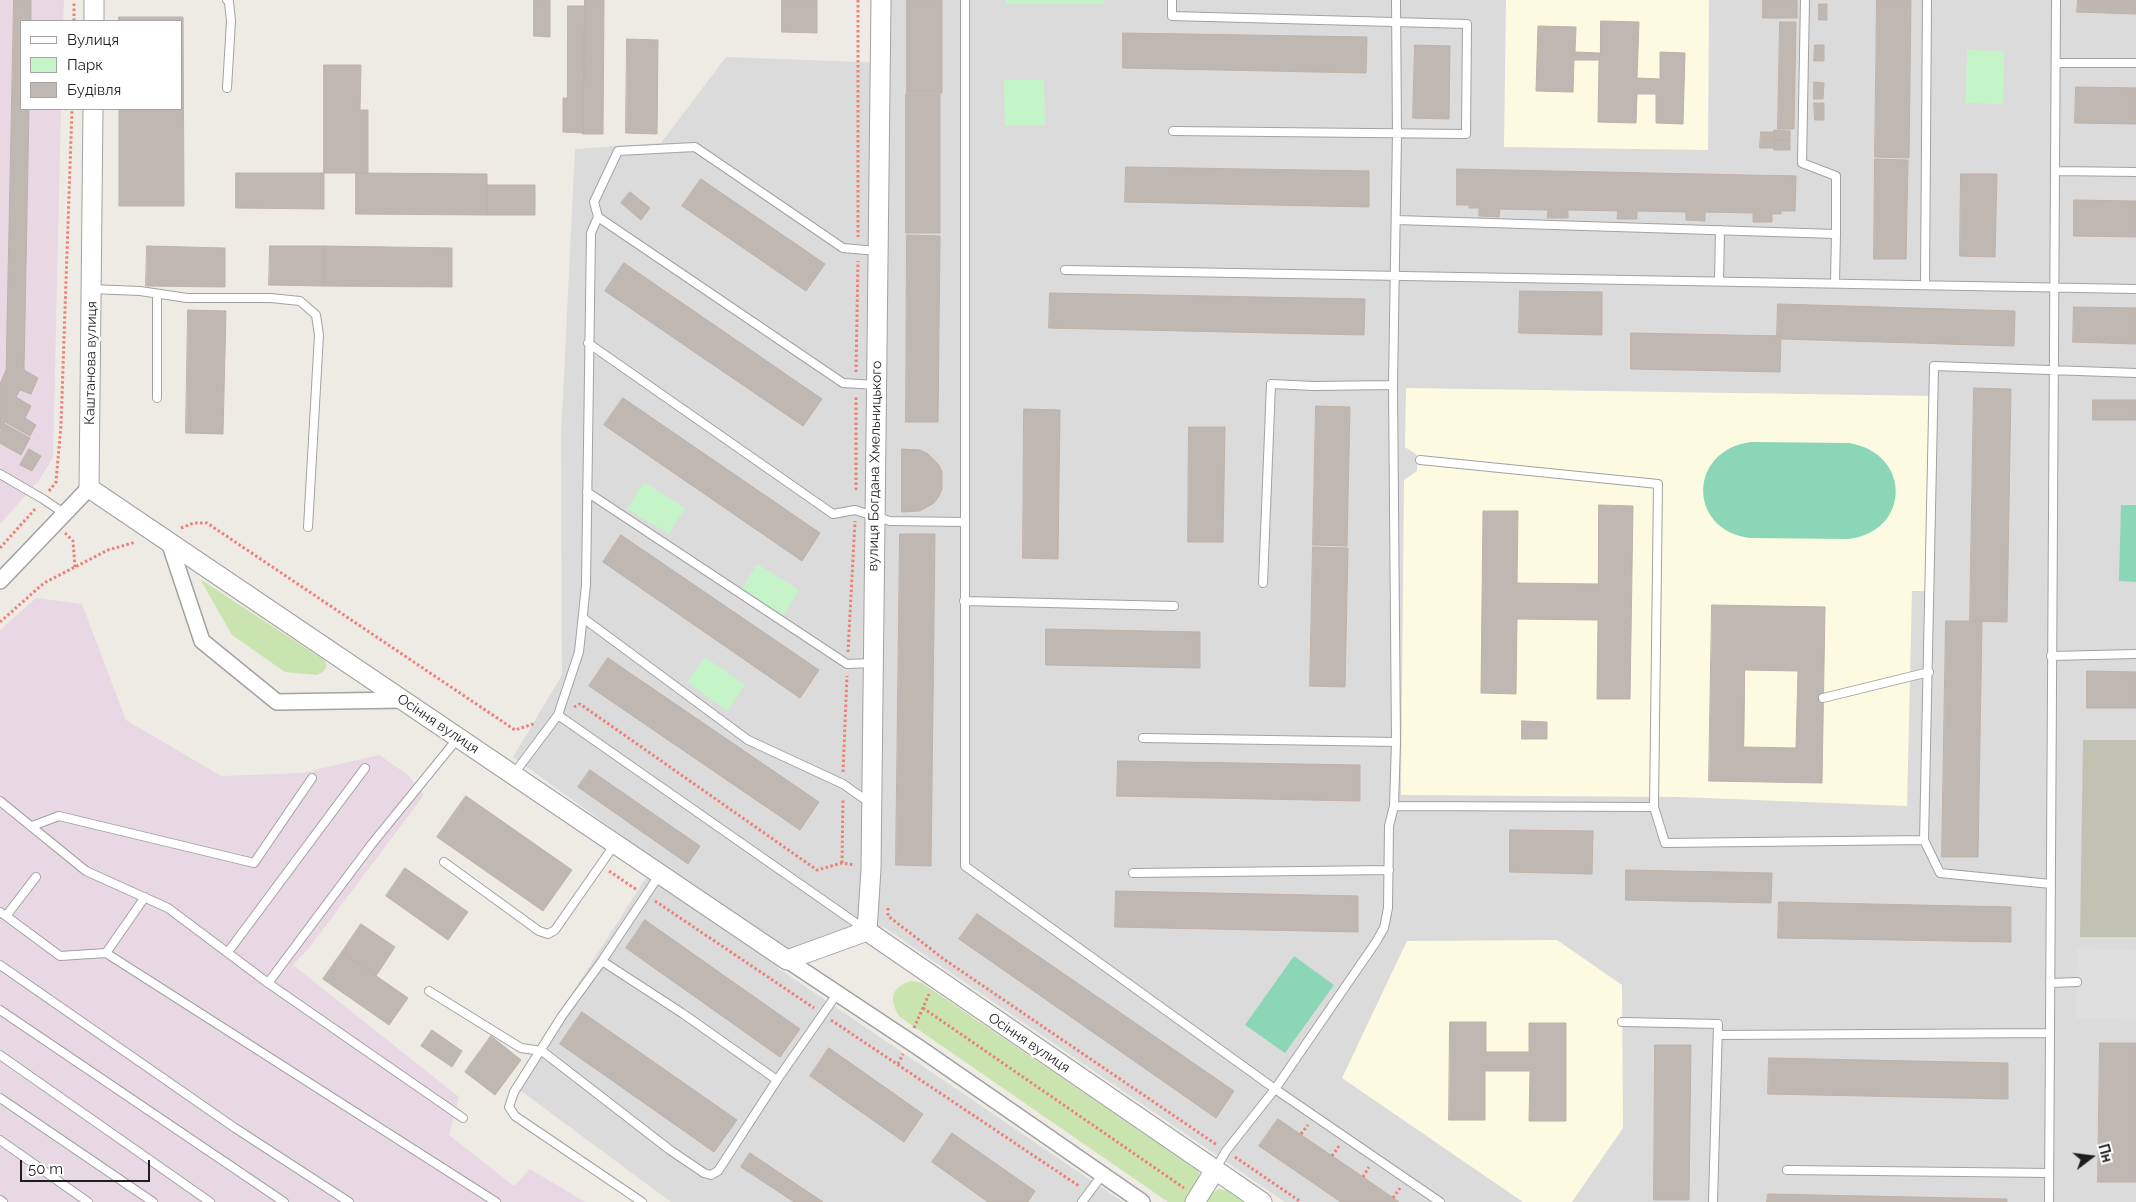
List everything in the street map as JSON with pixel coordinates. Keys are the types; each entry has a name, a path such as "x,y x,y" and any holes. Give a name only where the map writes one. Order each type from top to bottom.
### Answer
{"street":[{"path":"94,0 94,20"},
{"name":"вулиця Богдана Хмельницького","path":"867,931 871,869 881,0"},
{"name":"Каштанова вулиця","path":"89,488 93,110"},
{"path":"0,581 89,488"},
{"name":"Осіння вулиця","path":"89,488 837,994 908,1040 1142,1202"},
{"path":"164,538 202,641 278,702 402,700"},
{"path":"787,960 867,931"},
{"name":"Осіння вулиця","path":"867,931 1262,1202"},
{"path":"1196,1200 1215,1170"}],"lane":[{"path":"227,0 229,2 231,21 227,88"},
{"path":"965,0 964,866 1275,1089 1440,1202"},
{"path":"1172,0 1172,16 1467,24 1466,134 1173,131"},
{"path":"1215,1170 1226,1152 1275,1089 1384,928 1388,908 1390,826 1394,806 1396,742 1394,385 1397,134 1396,0"},
{"path":"1805,0 1802,163 1836,176 1834,282"},
{"path":"1925,284 1927,0"},
{"path":"2049,1202 2056,0"},
{"path":"2056,63 2136,63"},
{"path":"513,775 558,716 579,652 586,585 591,234 598,217 594,202 618,151 694,147 843,248 879,252"},
{"path":"2055,171 2136,172"},
{"path":"598,217 843,383 876,386"},
{"path":"1396,220 1836,234"},
{"path":"1719,280 1720,230"},
{"path":"1065,270 1834,282 2136,289"},
{"path":"92,289 140,291 187,298 271,298 300,301 316,315 319,335 308,527"},
{"path":"157,294 157,398"},
{"path":"588,343 833,514 856,510 890,521 964,522"},
{"path":"2051,884 1940,874 1924,840 1934,366 2136,373"},
{"path":"1263,583 1271,384 1314,386 1394,385"},
{"path":"1420,460 1658,484 1654,807 1665,843 1924,840"},
{"path":"0,474 65,514"},
{"path":"587,492 847,664 873,663"},
{"path":"964,601 1174,606"},
{"path":"583,618 748,740 843,784 871,804"},
{"path":"2052,656 2136,654"},
{"path":"1823,698 1929,672"},
{"path":"558,716 867,931"},
{"path":"268,983 371,845 458,738"},
{"path":"1143,738 1396,742"},
{"path":"228,952 365,768"},
{"path":"32,826 58,816 254,863 312,778"},
{"path":"0,801 86,871 168,908 268,983 463,1118"},
{"path":"1394,806 1654,807"},
{"path":"444,862 539,931 548,934 555,930 615,844"},
{"path":"1133,873 1390,870"},
{"path":"642,1202 515,1116 508,1107 514,1092 542,1051 562,1016 602,961 660,874"},
{"path":"36,877 3,914 60,956 106,953 496,1202"},
{"path":"106,953 145,897"},
{"path":"602,961 682,1013 777,1080"},
{"path":"0,966 235,1128 349,1202"},
{"path":"2050,983 2077,982"},
{"path":"429,991 521,1048 542,1051 670,1150 704,1173 711,1175 718,1171 777,1080 837,994"},
{"path":"0,1010 284,1202"},
{"path":"1622,1022 1718,1024 1713,1202"},
{"path":"1718,1035 2050,1033"},
{"path":"0,1055 210,1202"},
{"path":"0,1098 153,1202"},
{"path":"0,1140 88,1202"},
{"path":"1787,1170 2049,1173"},
{"path":"1082,1202 1102,1175"}],"path":[{"path":"74,0 74,20"},
{"path":"0,622 44,583 108,550 164,538 194,523 207,522 515,730 558,716 580,704 817,870 842,862 847,664 856,510 858,0"},
{"path":"0,548 30,517 56,482 62,425 72,110"},
{"path":"600,865 1089,1193"},
{"path":"888,916 945,960 1301,1202"},
{"path":"898,1064 945,960"},
{"path":"923,1008 1196,1200"}],"shaded area":[{"path":"0,0 64,0 63,20 20,20 20,110 61,110 53,457 40,479 0,524"},
{"path":"888,0 2136,0 2136,1202 1285,1202 884,927 793,948 778,968 1123,1202 671,1202 513,1085 657,861 513,757 562,675 561,437 575,149 661,143 726,57 888,63"},
{"path":"1506,0 1709,0 1708,150 1504,147"},
{"path":"1406,388 1932,396 1928,591 1912,591 1907,806 1680,797 1401,795 1404,480 1417,471 1417,455 1405,447"},
{"path":"36,598 82,604 126,720 221,776 302,773 379,755 408,775 424,795 309,948 293,965 459,1097 449,1135 514,1186 530,1169 585,1202 0,1202 0,630"},
{"path":"2083,740 2136,740 2136,937 2080,937"},
{"path":"1557,940 1622,985 1623,1128 1572,1202 1523,1202 1342,1078 1407,941"},
{"path":"2077,949 2136,950 2136,1019 2076,1018"}],"green space":[{"path":"1006,0 1104,0 1104,4 1006,4"},
{"path":"1967,50 2004,51 2003,104 1966,103"},
{"path":"1004,80 1044,80 1045,125 1005,126"},
{"path":"1751,442 1849,443 1870,450 1884,461 1893,476 1896,492 1893,508 1884,522 1869,533 1848,539 1750,538 1729,532 1715,521 1706,506 1703,490 1706,474 1715,459 1730,448"},
{"path":"644,482 685,508 669,534 627,509"},
{"path":"2121,505 2136,505 2136,582 2119,581"},
{"path":"757,564 799,590 782,617 741,590"},
{"path":"200,579 324,660 327,666 323,672 317,675 285,672 232,635"},
{"path":"705,657 745,685 727,711 687,682"},
{"path":"1294,956 1334,985 1285,1053 1245,1025"},
{"path":"912,981 922,983 1198,1170 1202,1181 1186,1202 1168,1202 900,1017 894,1005 894,994 900,986"},
{"path":"1219,1189 1228,1191 1244,1202 1204,1202 1210,1194"}],"building":[{"path":"14,0 31,0 31,20 20,20 20,110 29,110 24,370 38,378 31,394 20,390 16,397 31,406 25,418 36,425 30,436 5,422 0,430 0,384 6,370"},
{"path":"534,0 550,0 550,37 534,36"},
{"path":"585,0 604,0 603,134 583,134"},
{"path":"782,0 817,0 817,33 782,32"},
{"path":"907,0 942,0 942,93 907,93"},
{"path":"1763,0 1797,0 1797,18 1763,18"},
{"path":"1877,0 1911,0 1909,158 1875,157"},
{"path":"2078,0 2136,0 2136,14 2077,12"},
{"path":"1819,4 1827,4 1827,20 1819,20"},
{"path":"568,6 585,6 583,133 563,132 563,98 567,98"},
{"path":"119,17 183,17 184,206 119,206 119,110 182,110 182,20 119,20"},
{"path":"1601,21 1639,22 1637,78 1660,79 1660,52 1685,53 1683,124 1656,123 1656,94 1637,94 1636,123 1598,122 1599,60 1574,60 1573,92 1536,91 1538,26 1576,27 1575,52 1600,53"},
{"path":"1780,22 1796,22 1794,129 1778,129"},
{"path":"1123,33 1367,37 1366,73 1123,68"},
{"path":"627,39 658,40 657,134 626,133"},
{"path":"1415,45 1450,46 1449,119 1413,118"},
{"path":"1815,45 1824,45 1824,61 1814,61"},
{"path":"324,65 361,65 360,110 368,110 368,173 324,173"},
{"path":"1814,82 1824,83 1823,99 1814,99"},
{"path":"2076,87 2136,88 2136,124 2075,123"},
{"path":"906,94 940,94 940,233 906,233"},
{"path":"1814,103 1824,103 1824,120 1815,120"},
{"path":"1774,130 1790,131 1790,140 1774,140"},
{"path":"1761,132 1773,132 1773,148 1760,148"},
{"path":"1774,140 1790,140 1790,150 1774,150"},
{"path":"1875,159 1908,160 1906,259 1874,259"},
{"path":"1126,167 1369,171 1369,207 1125,202"},
{"path":"1457,169 1796,176 1795,211 1781,211 1781,214 1772,214 1772,222 1753,222 1753,213 1705,212 1705,221 1686,220 1686,212 1637,211 1637,219 1617,219 1618,211 1568,210 1568,218 1547,218 1548,210 1500,209 1499,217 1479,216 1479,208 1469,208 1469,205 1457,205"},
{"path":"236,173 324,173 324,209 236,208"},
{"path":"356,173 487,174 487,215 356,214"},
{"path":"1961,174 1997,174 1995,257 1960,256"},
{"path":"701,179 825,264 806,291 682,206"},
{"path":"487,185 535,185 535,215 487,215"},
{"path":"630,192 650,208 641,220 621,203"},
{"path":"2074,200 2136,201 2136,237 2074,236"},
{"path":"907,235 940,236 938,422 906,422"},
{"path":"147,246 225,248 225,287 146,286"},
{"path":"270,246 324,246 324,286 269,285"},
{"path":"324,246 452,248 452,287 324,286"},
{"path":"624,263 822,399 803,426 605,291"},
{"path":"1520,291 1602,292 1602,335 1519,333"},
{"path":"1050,293 1365,299 1364,335 1049,328"},
{"path":"1778,304 2015,311 2014,346 1781,339 1781,336 1777,336"},
{"path":"2074,307 2136,308 2136,344 2073,342"},
{"path":"188,310 226,311 223,434 186,433"},
{"path":"1631,333 1781,336 1780,372 1631,369"},
{"path":"1974,388 2011,389 2007,622 1970,621"},
{"path":"623,398 820,533 802,561 604,425"},
{"path":"2093,400 2136,400 2136,420 2093,420"},
{"path":"1316,406 1350,407 1347,546 1313,545"},
{"path":"1024,409 1060,410 1058,559 1023,558"},
{"path":"5,424 30,438 21,455 0,443 0,433"},
{"path":"1189,427 1225,427 1223,542 1188,542"},
{"path":"29,449 41,456 32,471 20,465"},
{"path":"902,449 920,450 928,454 939,465 942,472 942,489 939,496 934,503 920,511 902,512"},
{"path":"1599,505 1633,506 1630,699 1597,699 1598,620 1517,619 1516,694 1481,693 1483,511 1518,511 1517,583 1598,584"},
{"path":"900,534 935,534 931,866 896,865"},
{"path":"621,535 819,670 800,698 603,562"},
{"path":"1313,547 1348,548 1345,687 1310,686"},
{"path":"1712,605 1825,607 1822,783 1709,781","holes":["1745,670 1798,671 1796,748 1744,747"]},
{"path":"1946,621 1982,621 1978,857 1942,857"},
{"path":"1046,629 1200,632 1200,668 1046,665"},
{"path":"608,658 819,802 800,830 589,686"},
{"path":"2087,671 2136,672 2136,708 2087,708"},
{"path":"1522,721 1547,722 1547,739 1522,739"},
{"path":"1118,761 1360,765 1360,801 1117,796"},
{"path":"590,770 700,846 688,864 578,787"},
{"path":"466,796 572,870 543,911 437,837"},
{"path":"1510,830 1593,831 1592,874 1510,872"},
{"path":"405,868 468,912 448,940 386,896"},
{"path":"1626,870 1772,873 1771,903 1626,900"},
{"path":"1116,891 1358,896 1358,932 1115,927"},
{"path":"1779,902 2011,907 2011,942 1778,938"},
{"path":"977,914 1234,1091 1216,1118 959,939"},
{"path":"645,920 800,1029 780,1057 626,948"},
{"path":"361,924 395,947 376,976 342,952"},
{"path":"342,952 408,998 389,1025 323,979"},
{"path":"582,1012 737,1120 714,1152 560,1044"},
{"path":"1450,1022 1486,1022 1486,1052 1529,1052 1529,1023 1566,1023 1566,1121 1529,1121 1530,1071 1485,1071 1485,1120 1449,1120"},
{"path":"432,1030 462,1051 452,1067 421,1046"},
{"path":"491,1036 521,1060 495,1095 465,1072"},
{"path":"2100,1043 2136,1043 2136,1182 2098,1182"},
{"path":"1655,1045 1691,1045 1689,1200 1654,1200"},
{"path":"829,1048 923,1114 904,1142 810,1076"},
{"path":"1769,1058 2008,1063 2008,1099 1768,1094"},
{"path":"1278,1119 1399,1202 1341,1202 1259,1146"},
{"path":"952,1133 1035,1191 1028,1202 988,1202 932,1162"},
{"path":"750,1153 823,1202 794,1202 741,1167"},
{"path":"1768,1194 2007,1199 2007,1202 1767,1202"}]}
